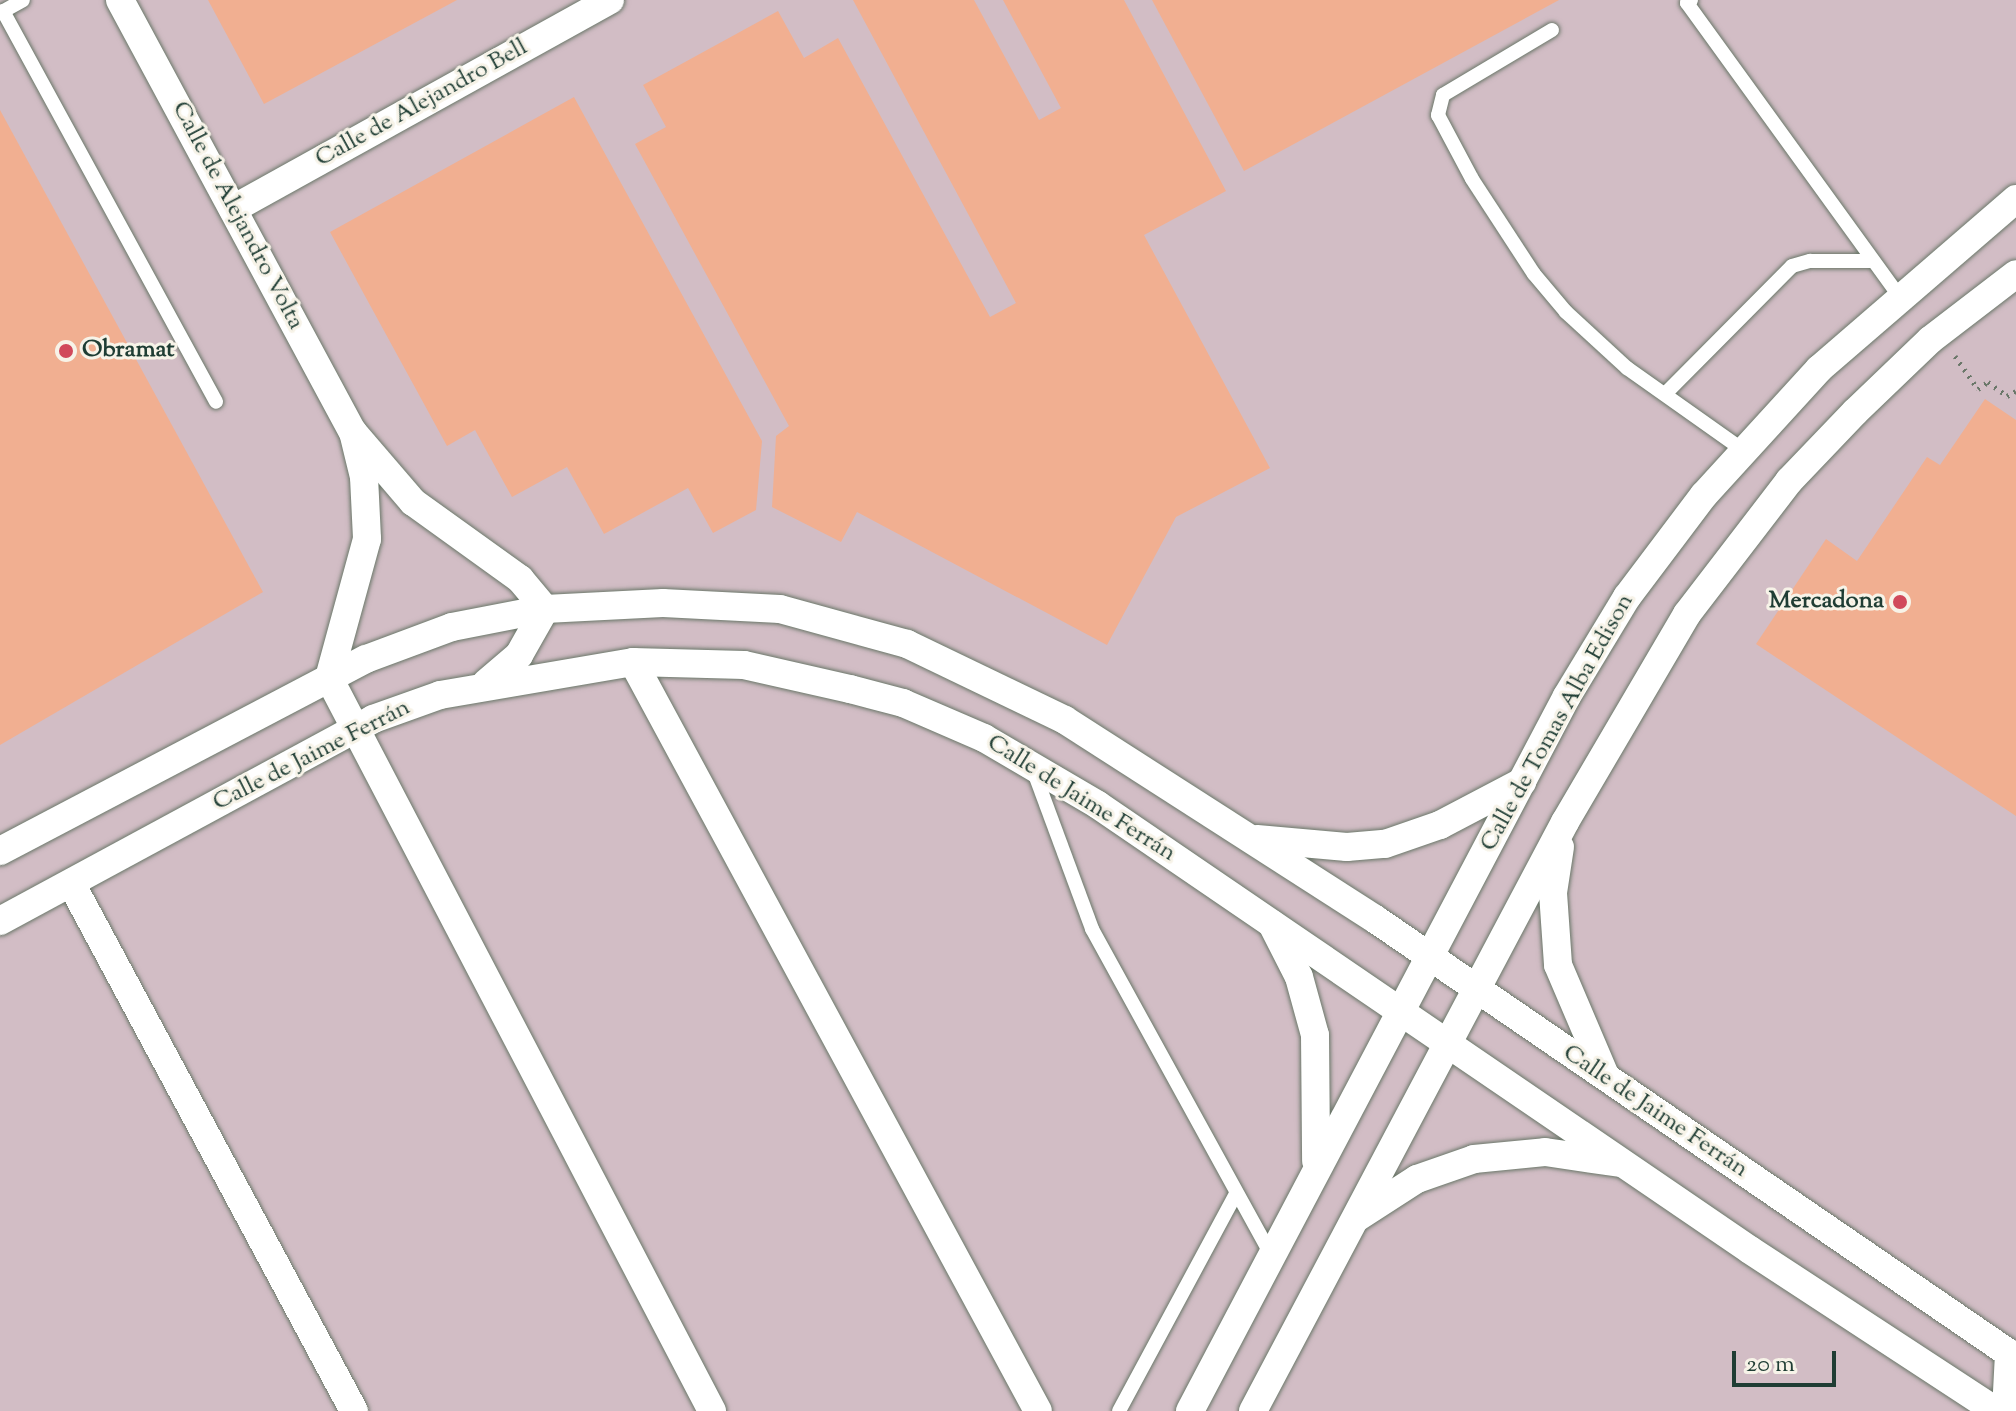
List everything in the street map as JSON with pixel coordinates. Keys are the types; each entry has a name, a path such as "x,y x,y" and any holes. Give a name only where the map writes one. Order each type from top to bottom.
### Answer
{"street":[{"name":"Calle de Alejandro Volta","path":"120,0 353,432 413,502 520,579 545,609"},
{"name":"Calle de Alejandro Bell","path":"233,209 610,0"},
{"name":"Calle de Tomas Alba Edison","path":"1190,1411 1522,782 1627,597 1743,450 1819,369 1899,296 2016,199"},
{"path":"1253,1411 1565,822 1648,675 1731,553 1789,481 1939,332 2016,274"},
{"name":"Calle de Alejandro Volta","path":"329,678 367,539 364,477 353,432"},
{"name":"Calle de Jaime Ferrán","path":"0,851 329,678 452,627 545,609 663,603 780,609 907,644 1065,720 1255,839 2012,1355"},
{"path":"485,684 519,655 545,609"},
{"path":"633,662 1038,1411"},
{"name":"Calle de Jaime Ferrán","path":"0,921 354,730 405,706 485,684 633,662 744,665 850,689 938,717 1031,763 1996,1411"},
{"path":"329,678 712,1411"},
{"name":"Calle de Jaime Ferrán","path":"1255,839 1347,847 1385,844 1440,825 1522,782"},
{"path":"1565,822 1553,893 1558,965 1607,1079"},
{"path":"71,883 352,1411"},
{"name":"Calle de Tomas Alba Edison","path":"1272,923 1299,977 1315,1035 1315,1172"},
{"name":"Calle de Jaime Ferrán","path":"1354,1219 1417,1179 1489,1156 1545,1152 1626,1164"},
{"path":"2006,1411 2012,1355"}],"lane":[{"path":"1691,0 1687,3 1870,261 1899,296"},
{"path":"9,6 216,402"},
{"path":"1552,30 1443,95 1438,115 1472,179 1547,292 1607,351 1743,450"},
{"path":"1665,394 1792,266 1810,261 1870,261"},
{"path":"1031,763 1092,929 1271,1255"},
{"path":"1119,1411 1236,1194"}],"path":[{"path":"1939,332 1978,389 1988,382 2007,396 2016,391"}],"shaded area":[{"path":"0,0 2016,0 2016,1411 0,1411"}],"building":[{"path":"208,0 457,0 264,104"},
{"path":"853,0 974,0 1039,120 1061,108 1003,0 1124,0 1226,191 1144,235 1270,468 1176,517 1107,645 857,512 841,542 772,507 776,436 789,426 635,144 666,127 643,85 778,11 804,58 838,38 990,317 1016,303"},
{"path":"1152,0 1559,0 1244,171"},
{"path":"574,97 762,441 756,510 713,533 688,488 604,534 567,467 512,497 475,430 447,446 330,232"},
{"name":"Obramat","path":"0,110 263,592 0,745"},
{"name":"Mercadona","path":"1985,399 2016,420 2016,816 1756,644 1826,539 1857,561 1927,457 1940,465"}],"place":[{"name":"Obramat","path":"66,351"},
{"name":"Mercadona","path":"1900,602"}]}
